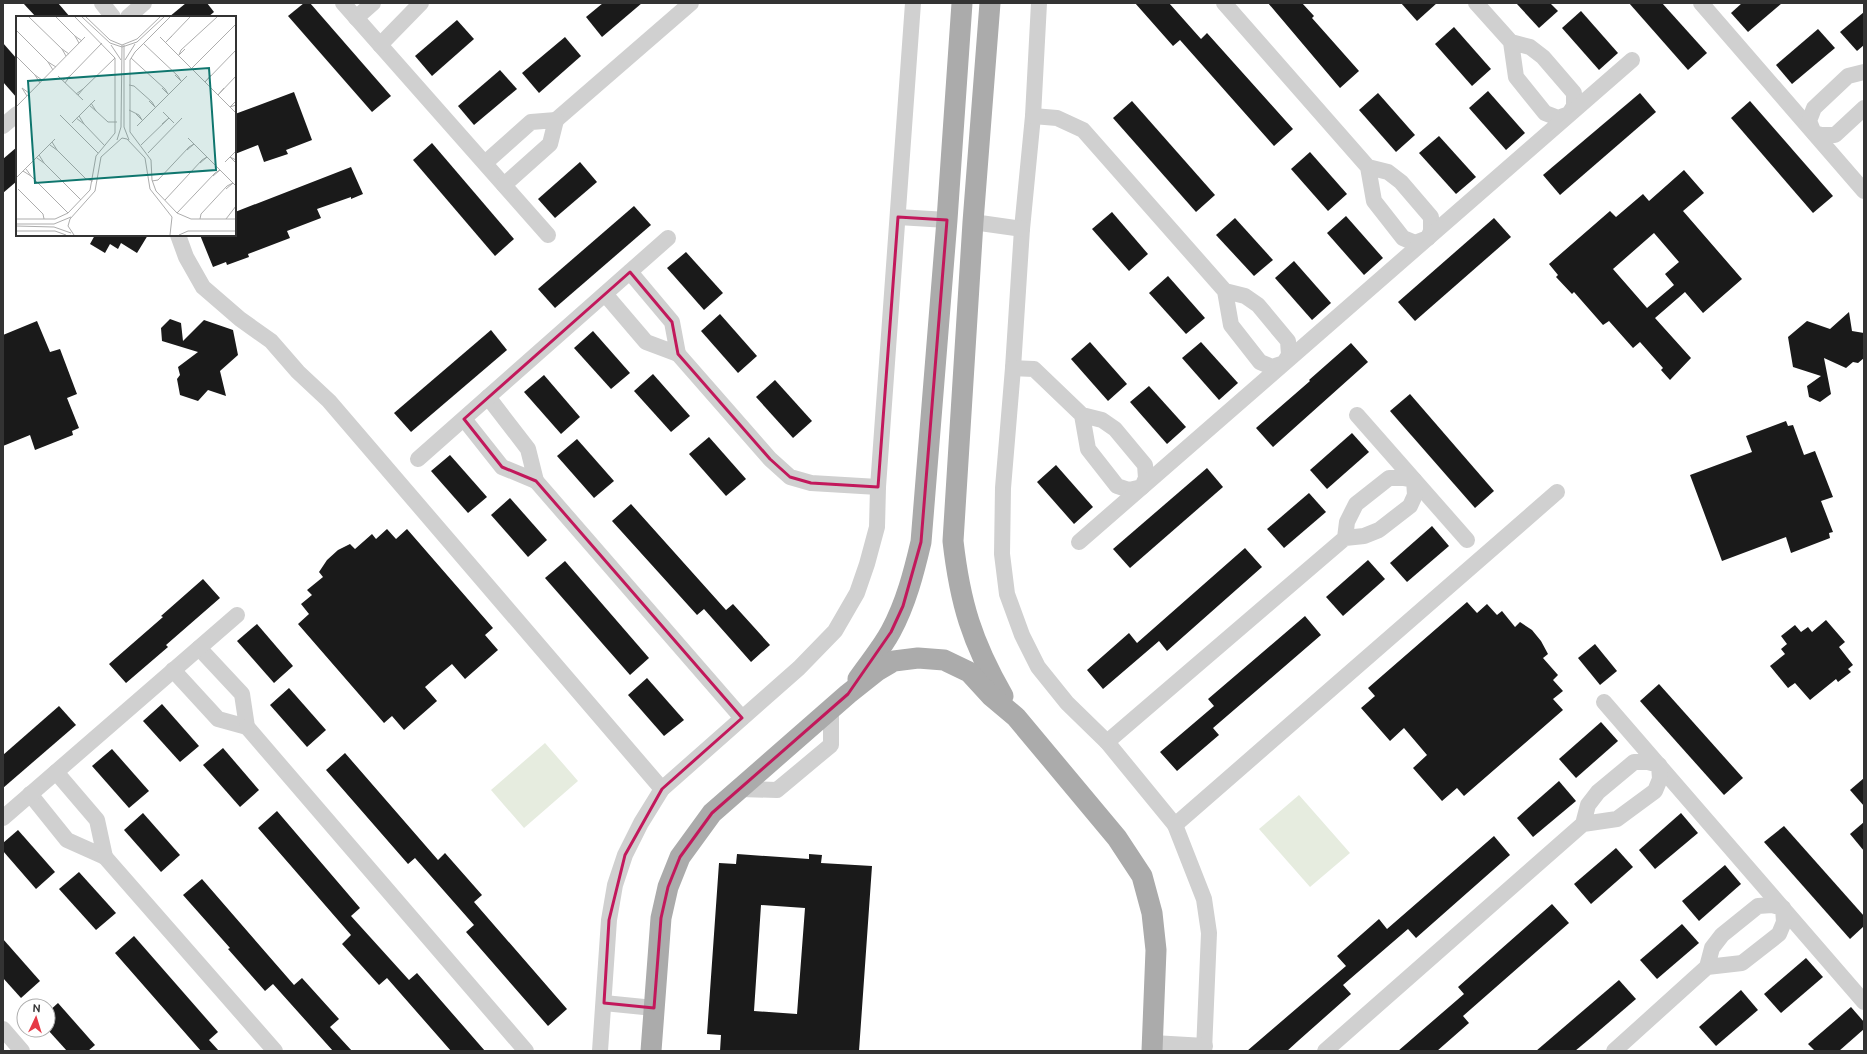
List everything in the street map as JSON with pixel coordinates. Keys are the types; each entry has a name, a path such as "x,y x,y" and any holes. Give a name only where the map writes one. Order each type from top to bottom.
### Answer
{"main road":[{"path":"848,694 894,626 913,577 921,542 947,220 962,3"},
{"path":"990,3 973,222 953,541 957,572 968,623 989,672 1016,717 1117,838 1142,876 1152,913 1156,950 1152,1047"},
{"path":"651,1051 661,918 668,887 680,858 696,833 712,813 848,694 877,670 894,661 918,658 944,660 969,672 991,696 1016,717"}],"street":[{"path":"102,3 113,16"},
{"path":"129,16 144,3"},
{"path":"343,3 548,235"},
{"path":"356,18 373,3"},
{"path":"380,45 421,3"},
{"path":"504,184 550,144 556,120 691,3"},
{"path":"600,1051 609,920 615,885 625,855 641,823 662,789 799,668 834,631 857,593 875,534 877,527 878,487 913,3"},
{"path":"1039,3 1033,116 1022,228 1014,368 1003,488 1002,554 1007,594 1022,635 1038,667 1068,703 1108,742 1175,825 1204,899 1209,933 1204,1048 1152,1047"},
{"path":"1224,3 1368,167 1374,201 1403,238 1415,243 1428,238 1432,231 1431,217 1401,182 1388,172 1368,167"},
{"path":"1476,3 1511,42 1530,48 1544,57 1574,92 1574,106 1569,114 1558,118 1545,113 1516,77 1511,42"},
{"path":"1700,3 1864,191"},
{"path":"1079,542 1632,60"},
{"path":"1814,133 1809,121 1814,108 1848,76 1864,72"},
{"path":"1814,133 1821,135 1835,135 1864,108"},
{"path":"3,126 16,115"},
{"path":"1033,116 1057,118 1083,130 1225,291 1231,325 1260,362 1272,366 1284,363 1289,355 1288,341 1258,305 1245,296 1225,291"},
{"path":"485,163 531,122 556,120"},
{"path":"898,217 947,220"},
{"path":"973,222 1022,228"},
{"path":"178,236 186,257 203,287 240,320 271,341 298,372 334,407 662,789"},
{"path":"418,459 668,238"},
{"path":"630,272 672,322 678,354"},
{"path":"604,294 646,342 678,354 770,459 790,478 811,483 878,487"},
{"path":"1014,368 1034,370 1082,415 1102,420 1115,429 1145,465 1146,478 1142,487"},
{"path":"488,397 528,449 536,481"},
{"path":"1082,415 1088,449 1117,486 1129,490 1142,487"},
{"path":"1357,416 1466,540"},
{"path":"464,419 502,467 536,481 742,718"},
{"path":"1345,538 1347,522 1356,504 1389,478 1414,480"},
{"path":"1108,742 1345,538 1364,536 1379,530 1410,506 1415,495 1414,480"},
{"path":"1175,825 1557,492"},
{"path":"3,818 237,615"},
{"path":"199,648 242,694 246,726 526,1051"},
{"path":"173,670 218,720 246,726"},
{"path":"1604,702 1864,1002"},
{"path":"1583,824 1588,805 1598,792 1634,762 1648,762 1659,765"},
{"path":"1325,1051 1583,824 1617,819 1655,790 1660,779 1659,765"},
{"path":"56,772 97,820 105,856"},
{"path":"30,794 67,840 105,856 275,1051"},
{"path":"1614,1051 1707,967 1712,948 1722,935 1758,906 1772,905 1783,908"},
{"path":"1707,967 1742,963 1779,934 1784,922 1783,908"},
{"path":"604,1003 654,1008"},
{"path":"3,1030 22,1051"}],"highlighted area":[{"path":"898,217 947,220 921,542 903,606 891,632 848,694 712,813 680,857 668,887 661,918 654,1008 604,1003 609,920 625,855 662,789 742,718 536,481 502,467 464,419 630,272 672,322 678,354 770,459 790,477 811,483 878,487"}],"shaded area":[{"path":"545,743 578,781 524,828 491,790"},
{"path":"1299,795 1350,853 1310,887 1259,829"}],"building":[{"path":"23,3 58,3 69,16 35,16"},
{"path":"186,3 207,3 214,12 209,16 170,16"},
{"path":"304,3 310,3 391,96 372,112 288,16"},
{"path":"603,3 642,3 602,37 586,17"},
{"path":"1135,3 1169,3 1201,39 1207,33 1293,129 1274,146 1180,40 1173,46"},
{"path":"1268,3 1302,3 1314,16 1312,18 1359,71 1340,88"},
{"path":"1401,3 1437,3 1417,21"},
{"path":"1516,3 1550,3 1558,11 1539,28"},
{"path":"1629,3 1662,3 1707,53 1688,70"},
{"path":"1742,3 1782,3 1748,32 1731,13"},
{"path":"1581,11 1618,53 1599,70 1562,28"},
{"path":"1864,12 1864,45 1857,51 1840,32"},
{"path":"457,20 474,39 432,76 415,56"},
{"path":"1454,27 1491,69 1472,86 1435,44"},
{"path":"1818,29 1835,48 1792,84 1776,65"},
{"path":"565,37 581,56 539,93 522,73"},
{"path":"3,43 16,58 16,97 3,82"},
{"path":"500,70 517,89 474,125 458,106"},
{"path":"1488,91 1525,133 1506,150 1469,108"},
{"path":"294,92 312,140 286,150 288,154 264,162 258,145 236,154 236,114"},
{"path":"1378,93 1415,135 1396,152 1359,110"},
{"path":"1640,93 1656,112 1560,195 1543,175"},
{"path":"1132,101 1215,195 1196,212 1113,118"},
{"path":"1750,101 1833,196 1813,213 1731,118"},
{"path":"1439,136 1476,177 1456,194 1419,153"},
{"path":"432,143 514,239 495,256 413,160"},
{"path":"16,148 16,182 3,193 3,159"},
{"path":"1310,152 1347,194 1328,211 1291,169"},
{"path":"580,162 597,182 555,218 538,199"},
{"path":"351,167 363,194 317,209 321,218 287,231 290,238 248,254 249,257 227,265 226,262 213,267 200,236 236,236 236,212"},
{"path":"1684,170 1704,193 1683,211 1742,279 1703,313 1685,292 1655,318 1691,358 1670,380 1661,370 1663,368 1640,342 1633,348 1609,321 1603,325 1574,292 1572,294 1556,277 1558,275 1549,264 1610,211 1616,217 1643,194 1649,201","holes":["1654,233 1679,262 1665,274 1674,285 1647,308 1613,269"]},
{"path":"634,206 651,225 555,308 538,289"},
{"path":"1112,212 1148,254 1129,271 1092,229"},
{"path":"1346,216 1383,258 1364,275 1327,233"},
{"path":"1235,218 1273,260 1254,276 1216,235"},
{"path":"1494,218 1511,237 1415,321 1398,302"},
{"path":"94,236 147,236 137,253 121,243 118,249 110,244 105,253 90,244"},
{"path":"686,252 723,293 704,310 667,268"},
{"path":"1294,261 1331,303 1312,320 1275,278"},
{"path":"1168,276 1205,318 1186,334 1149,293"},
{"path":"1849,312 1852,331 1864,333 1864,358 1858,363 1853,362 1846,368 1824,358 1831,394 1820,402 1809,397 1807,386 1821,376 1793,367 1788,337 1807,321 1830,329"},
{"path":"720,314 757,356 738,373 701,331"},
{"path":"170,319 181,323 183,341 204,320 233,330 238,355 220,371 226,396 208,390 198,401 180,395 177,379 180,375 178,367 198,352 162,341 161,328"},
{"path":"37,321 50,352 60,349 77,394 67,398 79,428 72,431 73,435 35,450 30,435 3,446 3,335"},
{"path":"491,330 507,350 411,432 394,413"},
{"path":"593,331 630,373 611,389 574,348"},
{"path":"1090,342 1127,384 1108,401 1071,359"},
{"path":"1201,342 1238,383 1219,400 1182,358"},
{"path":"1351,343 1368,362 1273,447 1256,428"},
{"path":"653,374 690,416 671,432 634,391"},
{"path":"544,375 580,417 561,434 524,392"},
{"path":"775,380 812,421 793,438 756,397"},
{"path":"1149,386 1186,427 1167,444 1130,402"},
{"path":"1410,394 1494,491 1475,508 1390,411"},
{"path":"1786,421 1788,426 1793,425 1804,455 1815,451 1833,497 1821,501 1833,532 1829,533 1830,538 1791,553 1786,537 1722,561 1690,475 1752,452 1746,436"},
{"path":"1352,433 1369,452 1327,489 1310,470"},
{"path":"709,437 746,479 726,496 689,454"},
{"path":"577,439 614,481 594,498 557,456"},
{"path":"450,455 487,497 468,513 431,471"},
{"path":"1056,465 1093,507 1074,524 1037,482"},
{"path":"1207,468 1223,487 1130,568 1113,549"},
{"path":"1309,493 1326,512 1284,548 1267,529"},
{"path":"510,498 547,540 528,557 491,515"},
{"path":"631,504 726,610 733,604 770,645 751,662 704,609 697,615 612,521"},
{"path":"1432,526 1449,546 1407,582 1390,563"},
{"path":"387,529 396,539 407,529 493,628 485,635 498,650 465,679 452,664 440,674 425,687 437,701 404,730 392,716 384,723 298,624 309,614 301,604 312,595 307,590 323,577 319,572 327,560 338,550 350,544 355,549 372,534 376,539"},
{"path":"1245,548 1262,567 1167,651 1159,641 1103,689 1087,670 1129,633 1137,643"},
{"path":"1368,560 1385,579 1343,616 1326,597"},
{"path":"565,561 649,658 630,675 545,578"},
{"path":"203,579 220,598 166,645 168,647 126,683 109,664 163,617 161,616"},
{"path":"1467,602 1477,613 1487,604 1497,615 1502,611 1515,627 1520,622 1532,630 1541,641 1548,654 1543,658 1558,675 1553,680 1563,691 1553,699 1563,710 1464,796 1457,788 1442,801 1413,768 1427,755 1404,728 1390,741 1361,708 1375,696 1368,688"},
{"path":"1305,616 1321,635 1213,728 1219,735 1177,771 1160,752 1214,706 1208,699"},
{"path":"1826,620 1845,642 1839,647 1853,665 1848,669 1851,672 1838,682 1836,679 1810,700 1795,683 1788,688 1770,666 1785,654 1781,649 1787,644 1781,636 1795,625 1801,632 1808,627 1812,632"},
{"path":"257,624 293,666 274,683 237,641"},
{"path":"1595,644 1617,671 1600,685 1578,658"},
{"path":"647,678 684,720 664,736 628,695"},
{"path":"1659,684 1743,778 1724,795 1640,701"},
{"path":"289,688 326,730 307,747 270,705"},
{"path":"162,704 199,746 180,762 143,721"},
{"path":"59,706 76,725 3,788 3,755"},
{"path":"1601,722 1618,741 1576,778 1559,759"},
{"path":"223,748 259,790 240,807 203,765"},
{"path":"112,749 149,791 129,808 92,766"},
{"path":"345,753 438,860 445,853 482,895 474,902 567,1009 548,1026 466,932 474,925 415,858 408,864 326,770"},
{"path":"1864,778 1864,806 1850,790"},
{"path":"1559,781 1576,801 1533,837 1517,818"},
{"path":"277,811 360,908 351,916 409,980 417,973 485,1051 451,1051 387,978 379,985 342,944 351,935 258,828"},
{"path":"143,813 180,855 161,872 124,830"},
{"path":"1681,813 1698,833 1655,869 1639,850"},
{"path":"1864,822 1864,851 1850,834"},
{"path":"1784,826 1864,916 1864,926 1850,939 1764,842"},
{"path":"18,830 55,872 36,889 3,851 3,843"},
{"path":"1494,836 1510,855 1416,938 1408,929 1343,985 1351,994 1287,1051 1247,1051 1346,966 1337,956 1379,919 1387,929"},
{"path":"1616,848 1633,867 1591,904 1574,884"},
{"path":"737,854 809,859 809,854 822,855 821,863 872,866 859,1051 720,1051 721,1035 707,1034 719,863 736,864","holes":["761,905 805,908 797,1014 754,1011"]},
{"path":"1725,865 1741,884 1699,921 1682,901"},
{"path":"79,872 116,913 96,930 59,889"},
{"path":"202,879 294,985 302,978 339,1019 330,1027 352,1051 333,1051 273,984 265,991 228,949 230,948 183,895"},
{"path":"1552,904 1569,923 1463,1016 1469,1023 1437,1051 1398,1051 1464,994 1458,987"},
{"path":"1682,924 1699,943 1657,979 1640,960"},
{"path":"134,936 218,1032 209,1040 219,1051 201,1051 115,953"},
{"path":"3,939 40,981 21,998 3,978"},
{"path":"1806,958 1823,977 1781,1013 1764,994"},
{"path":"1619,980 1636,999 1593,1036 1575,1051 1536,1051"},
{"path":"1741,990 1758,1010 1716,1046 1699,1027"},
{"path":"58,1003 95,1045 88,1051 67,1051 55,1038 56,1005"},
{"path":"1851,1007 1864,1022 1864,1029 1839,1051 1815,1051 1808,1044"}]}
